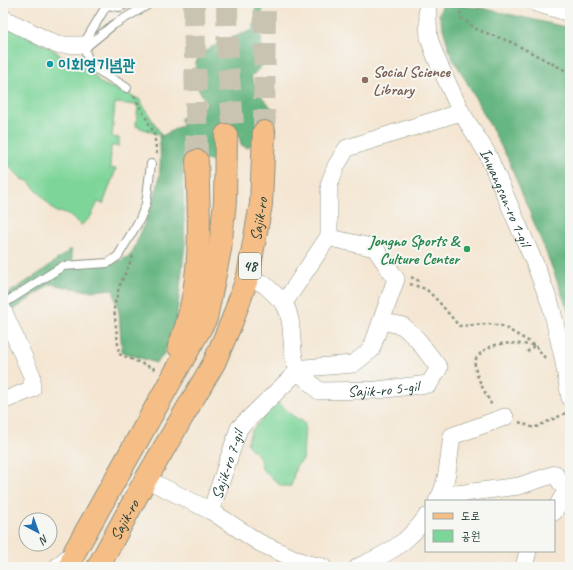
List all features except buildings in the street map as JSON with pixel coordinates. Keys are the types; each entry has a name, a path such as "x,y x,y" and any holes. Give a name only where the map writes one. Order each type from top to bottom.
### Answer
{"main road":[{"name":"Sajik-ro","path":"98,567 197,389 214,363 232,321 248,276 261,204 264,132"},
{"name":"Sajik-ro","path":"73,559 206,318 220,249 230,135 233,208 228,261 214,331 197,389"},
{"name":"Sajik-ro","path":"166,392 168,375 186,328 197,273 200,230 197,161"}],"street":[{"path":"536,3 570,13"},
{"name":"Inwangsan-ro 1-gil","path":"425,4 429,38 436,58 460,112 487,153 538,271 551,306 563,356 570,398"},
{"path":"3,18 58,45 83,45"},
{"path":"284,303 329,236 329,185 336,166 346,148 460,112"},
{"path":"329,236 334,239 375,248 396,279"},
{"path":"248,276 265,285 284,303 289,311 294,362 298,371"},
{"name":"Sajik-ro 5-gil","path":"382,321 403,326 417,339 439,368 429,384 377,390 319,391 298,371 305,368 353,364 371,350 396,279"},
{"path":"3,310 32,376 32,389 3,401"},
{"name":"Sajik-ro 7-gil","path":"211,511 239,428 298,371"},
{"path":"505,417 452,436 439,498 519,486 555,474 566,491 555,510"},
{"name":"Sajik-ro 7-gil","path":"146,479 211,511 260,543 304,562 324,567"},
{"path":"358,567 389,553 415,532 425,518"},
{"path":"524,567 528,552"},
{"path":"57,567 73,559"}],"lane":[{"path":"83,45 108,4 119,7 129,3"},
{"path":"83,45 87,46 113,25 151,3"},
{"path":"83,45 90,65 127,88"},
{"path":"3,304 63,266 108,263 118,256 140,220 146,204 151,164"}],"path":[{"path":"448,3 459,5 461,18 478,30 511,42 570,73"},
{"path":"396,279 426,289 459,326 489,324 502,326 535,344"},
{"path":"535,344 494,344 483,351 475,359 474,364 478,378 493,410 505,417 534,428 570,411"},
{"path":"526,352 535,344"}],"green space":[{"path":"255,3 264,3 260,22 263,64 251,77 262,97 276,113 275,131 256,131 254,142 248,148 241,145 239,135 221,135 221,161 206,160 182,162 185,245 176,321 163,356 156,363 122,352 119,312 113,289 89,291 50,284 8,314 3,304 3,297 41,272 71,249 73,265 81,259 100,263 112,263 124,259 130,255 154,199 158,185 160,173 159,136 162,136 183,125 180,119 207,104 196,84 199,82 194,72 196,61 200,55 213,46 253,30 256,19"},
{"path":"443,4 481,8 570,28 570,316 550,262 508,159 463,75 451,56 439,14"},
{"path":"3,24 54,50 62,57 82,58 100,83 139,99 162,136 136,126 138,105 115,103 112,137 119,138 119,146 111,146 110,168 116,169 103,204 98,202 90,218 81,225 66,213 56,212 28,181 22,179 3,160"},
{"path":"278,402 293,416 305,423 303,460 296,466 291,486 281,486 262,469 260,458 247,444 251,431"}],"tunnel":[{"path":"194,3 197,161"},
{"path":"227,3 228,65 234,135"},
{"path":"264,132 265,3"}],"place":[{"name":"이회영기념관","path":"50,64"},
{"name":"Social Science Library","path":"365,80"},
{"name":"Jongno Sports & Culture Center","path":"467,249"}]}
